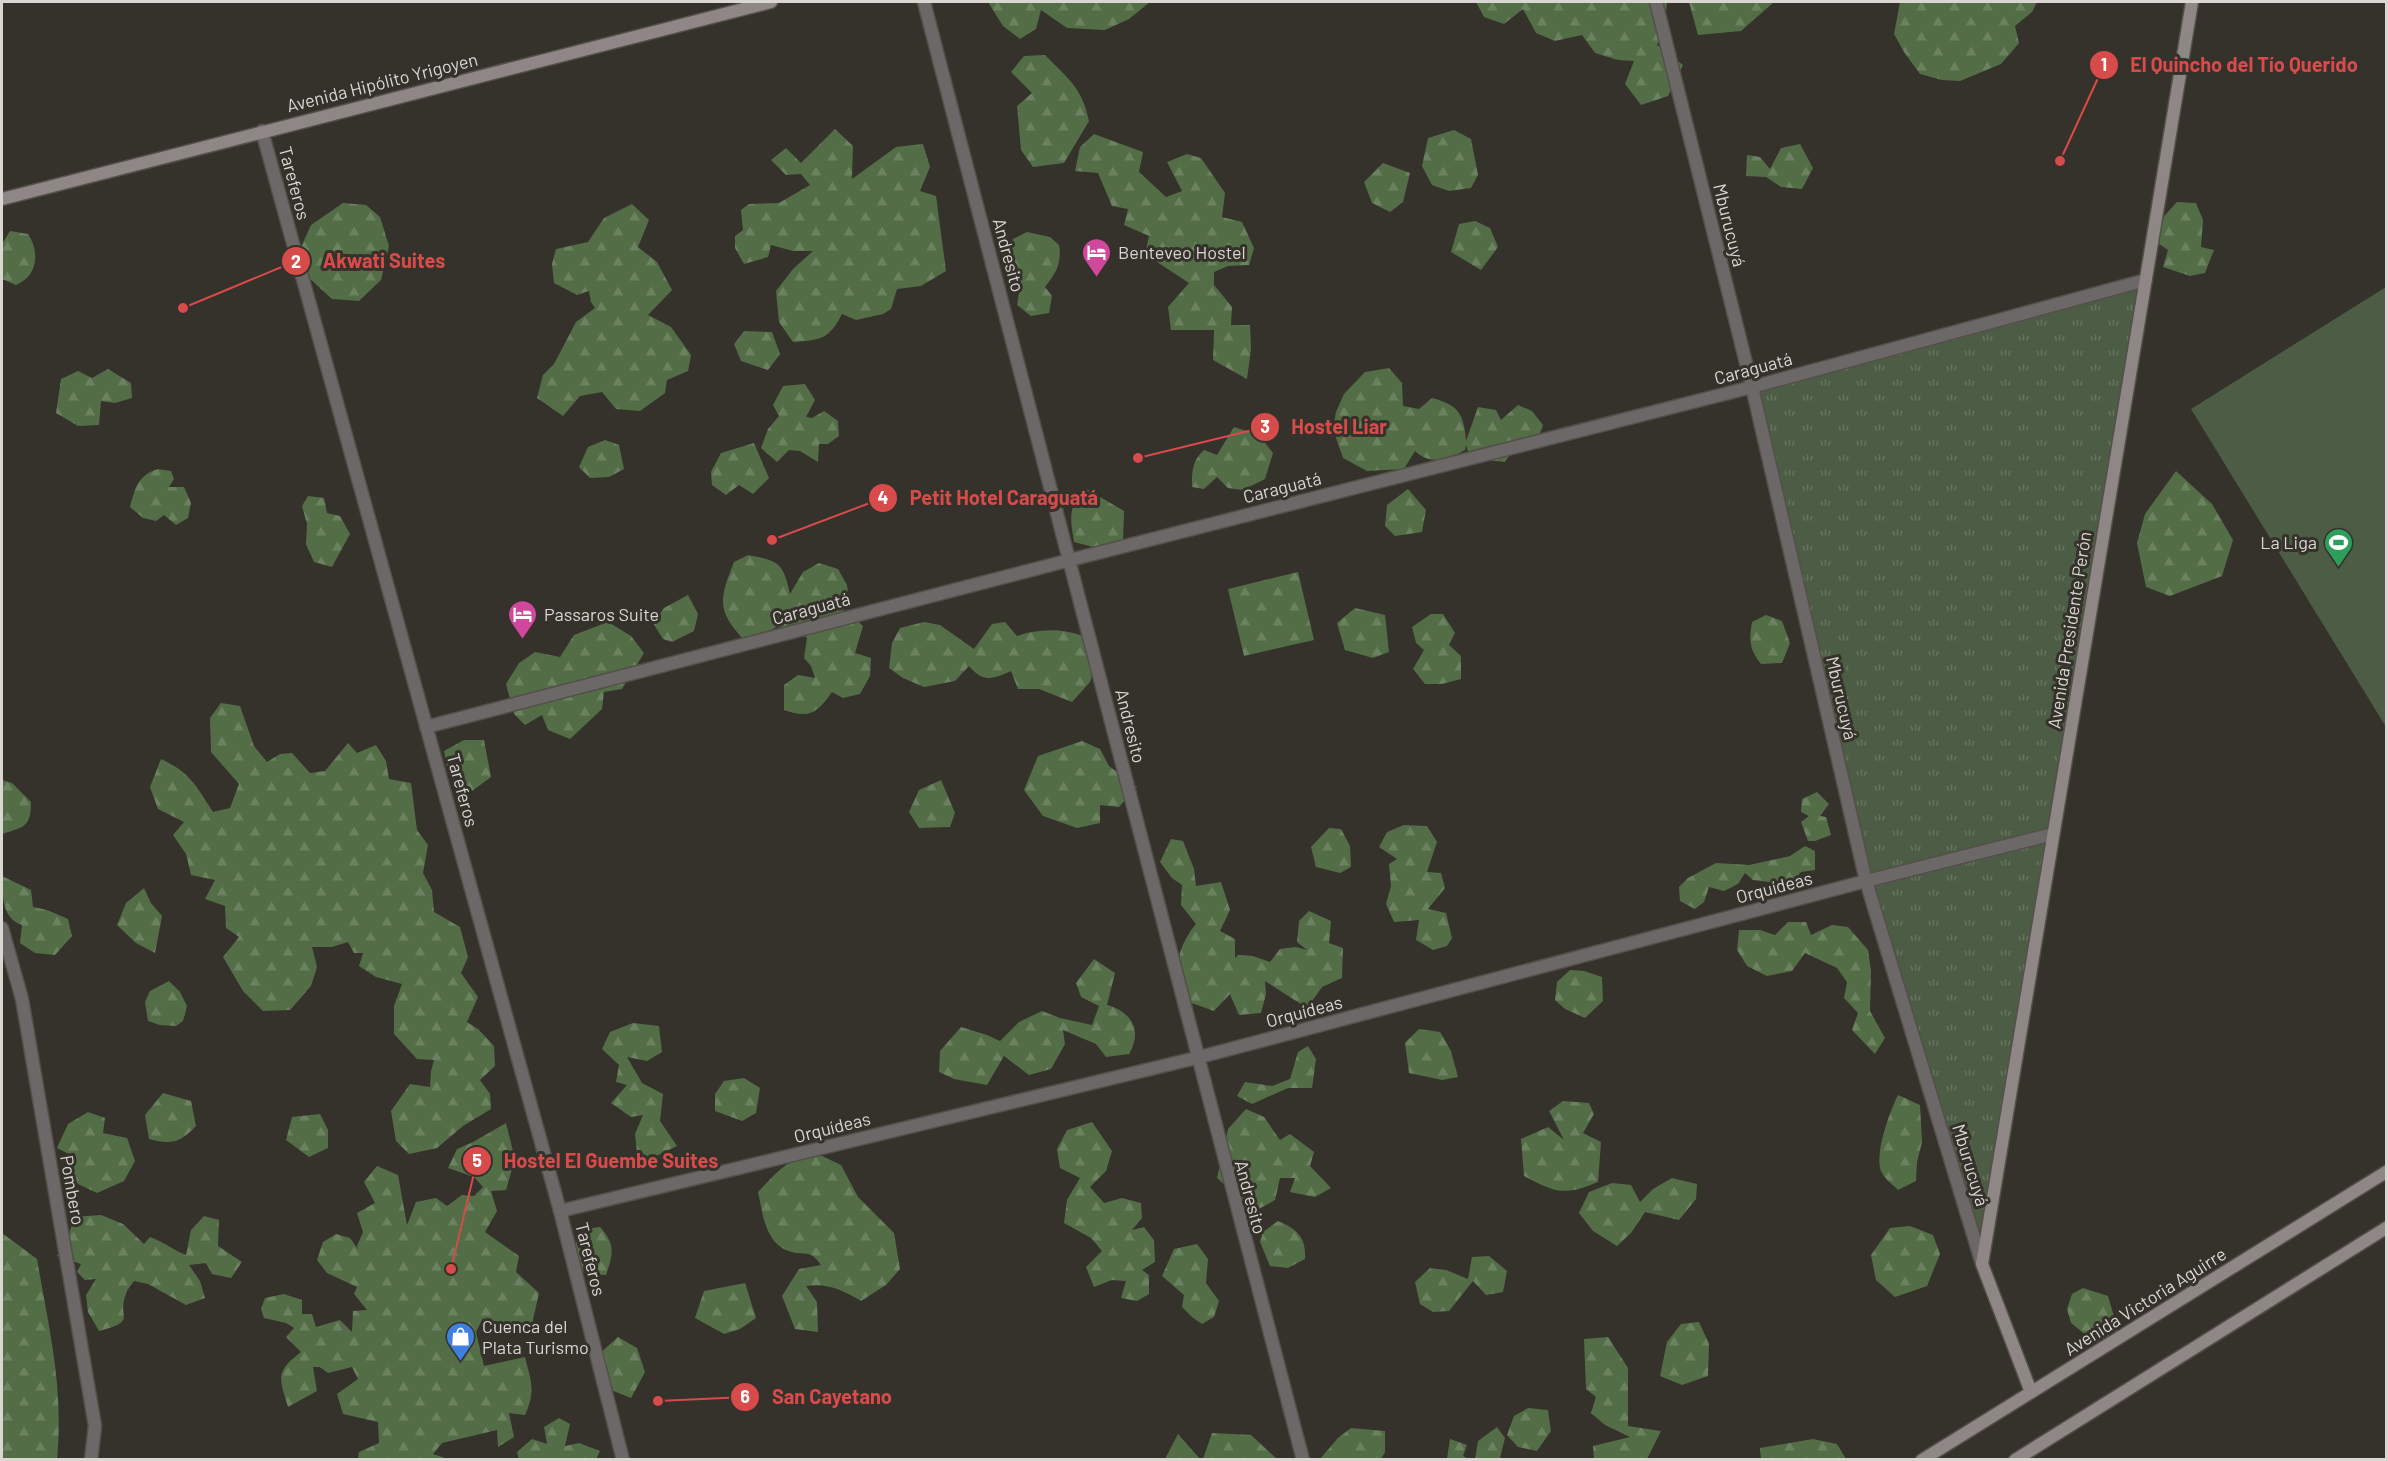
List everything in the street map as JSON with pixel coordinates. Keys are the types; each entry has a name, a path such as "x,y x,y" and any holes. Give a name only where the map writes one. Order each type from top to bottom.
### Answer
{"main road":[{"name":"Avenida Hipólito Yrigoyen","path":"2,199 771,2"},
{"name":"Avenida Presidente Perón","path":"1982,1264 2192,2"},
{"name":"Avenida Victoria Aguirre","path":"1922,1460 2386,1172"},
{"path":"2015,1460 2386,1228"},
{"name":"Mburucuyá","path":"1982,1264 2031,1392"}],"street":[{"name":"Andresito","path":"924,2 1070,560 1196,1058 1303,1460"},
{"name":"Mburucuyá","path":"1656,2 1752,387 1866,881 1982,1264"},
{"name":"Tareferos","path":"262,131 560,1211 623,1460"},
{"name":"Caraguatá","path":"426,727 1070,560 1752,387 2146,280"},
{"name":"Orquídeas","path":"560,1211 1196,1058 1866,881 2053,834"},
{"name":"Pombero","path":"2,928 21,999 95,1426 91,1460"}],"green space":[{"path":"988,2 1150,2 1129,19 1105,30 1067,28 1041,10 1036,29 1020,39 1003,26"},
{"path":"1476,2 1667,2 1664,33 1657,45 1683,65 1668,96 1641,105 1625,84 1634,61 1618,60 1595,53 1582,35 1555,41 1536,33 1523,9 1504,24 1484,17"},
{"path":"1689,2 1774,2 1741,31 1698,35"},
{"path":"1900,2 2037,2 2032,12 2015,26 2019,43 2001,64 1960,81 1942,80 1920,74 1894,34"},
{"path":"1045,55 1078,92 1089,121 1064,163 1033,167 1021,150 1017,106 1032,93 1011,72 1024,56"},
{"path":"835,129 853,146 852,179 896,147 923,144 930,167 920,191 936,196 946,271 921,286 897,289 891,309 883,314 856,320 842,314 833,329 823,337 793,342 779,322 776,291 793,269 813,251 793,251 771,245 768,257 744,264 735,248 735,236 743,230 741,210 749,204 779,203 810,185 801,174 786,175 771,160 786,148 801,163"},
{"path":"1454,130 1471,139 1478,175 1471,188 1449,191 1432,185 1422,166 1428,138"},
{"path":"1094,134 1143,152 1139,172 1166,197 1182,191 1167,162 1187,154 1201,158 1225,193 1222,217 1242,222 1254,248 1249,265 1228,266 1214,272 1214,285 1232,307 1231,325 1250,325 1251,349 1247,379 1213,360 1214,330 1171,330 1168,307 1189,283 1145,254 1149,236 1124,225 1128,209 1112,206 1098,173 1075,171 1080,147"},
{"path":"1800,144 1813,168 1802,189 1781,187 1766,177 1746,176 1747,155 1760,157 1770,169 1781,148"},
{"path":"1383,163 1410,173 1403,202 1390,212 1372,203 1364,182"},
{"path":"2177,202 2196,203 2203,220 2201,247 2214,250 2205,273 2190,276 2163,267 2168,250 2152,239 2165,215"},
{"path":"343,203 366,205 380,217 389,246 381,280 359,301 332,299 308,277 301,247 311,225"},
{"path":"632,204 649,220 638,247 657,262 672,290 648,315 671,327 691,355 688,371 667,380 665,393 640,411 616,409 602,392 580,396 563,416 537,398 543,375 554,364 576,322 595,308 589,291 577,295 554,283 552,264 556,249 588,242 604,218"},
{"path":"1475,221 1490,228 1498,247 1481,270 1451,252 1459,224"},
{"path":"10,231 28,234 35,256 33,270 29,276 16,285 2,279 2,244"},
{"path":"1027,232 1050,237 1059,245 1060,251 1057,268 1045,287 1052,296 1049,313 1031,316 1017,305 1020,287 1005,276 1004,260 1013,239"},
{"path":"2146,280 1982,1264 1866,881 1752,387"},
{"name":"La Liga","path":"2386,287 2386,727 2191,409"},
{"path":"744,331 772,332 780,354 768,370 741,361 734,344"},
{"path":"1389,368 1402,383 1403,406 1419,409 1432,398 1454,407 1464,423 1466,441 1478,407 1496,410 1501,420 1518,405 1532,411 1543,425 1541,431 1530,447 1517,443 1505,462 1470,458 1466,445 1465,450 1439,460 1421,456 1415,451 1404,469 1367,471 1343,458 1333,429 1336,412 1344,394 1365,372"},
{"path":"108,369 131,383 132,398 115,403 101,401 99,425 78,426 56,413 61,379 78,371 92,378"},
{"path":"805,384 815,400 806,417 812,418 824,411 838,421 839,436 828,444 819,444 818,462 800,451 789,450 777,462 761,448 768,429 779,416 773,405 783,386"},
{"path":"1234,427 1259,435 1273,453 1265,479 1243,490 1228,488 1217,477 1204,489 1192,487 1197,458 1204,450 1217,455"},
{"path":"605,440 619,445 624,469 609,477 590,478 579,467 588,447"},
{"path":"754,443 769,478 753,494 739,485 726,495 712,485 711,472 721,453"},
{"path":"158,469 171,471 174,479 169,487 184,487 191,503 188,518 176,525 164,515 156,521 143,518 130,507 138,483 146,475"},
{"path":"2176,471 2212,504 2233,540 2222,576 2170,596 2146,587 2137,543 2145,514"},
{"path":"1085,488 1124,511 1123,541 1097,548 1074,542 1073,507"},
{"path":"1408,489 1426,510 1422,532 1395,536 1385,526 1387,505"},
{"path":"308,496 324,498 327,513 340,516 350,534 332,567 314,562 306,544 307,524 302,506"},
{"path":"748,555 767,559 778,565 785,575 790,594 803,572 819,563 838,569 847,585 849,604 841,613 852,616 863,626 855,653 871,658 870,676 860,694 843,698 832,692 822,705 807,714 784,710 784,685 798,675 815,678 811,666 804,658 807,638 798,630 776,627 748,644 730,623 723,606 725,587 734,562"},
{"path":"1298,572 1314,640 1244,656 1228,589"},
{"path":"688,595 698,614 694,631 672,642 663,639 653,623 664,608"},
{"path":"1355,608 1385,615 1389,652 1373,658 1345,650 1337,623"},
{"path":"1431,614 1443,614 1455,633 1449,645 1461,656 1461,679 1442,684 1425,684 1413,669 1424,650 1416,643 1412,627"},
{"path":"1766,615 1782,621 1790,643 1782,663 1761,664 1752,649 1750,639 1752,622"},
{"path":"608,622 631,636 644,653 622,689 604,692 602,709 570,739 548,730 542,715 525,725 514,714 506,684 519,663 535,652 560,657 574,635"},
{"path":"924,622 940,625 974,649 992,624 1005,622 1017,636 1040,631 1065,631 1083,636 1100,650 1090,682 1072,702 1039,689 1018,689 1011,671 988,678 979,675 969,666 955,681 924,687 903,678 889,668 892,643 900,628"},
{"path":"221,703 240,706 254,746 267,762 280,754 292,753 310,773 325,771 348,743 357,753 376,745 386,761 389,779 411,783 417,830 428,845 423,873 432,890 434,912 460,927 468,957 461,973 478,997 467,1022 478,1029 494,1046 495,1066 480,1080 490,1094 491,1109 463,1126 437,1148 409,1154 396,1141 391,1111 410,1084 430,1087 434,1060 417,1059 394,1034 394,1006 402,984 376,977 359,966 363,953 354,953 348,942 332,947 312,947 317,967 311,986 290,1010 263,1011 243,991 223,957 239,937 226,928 225,906 205,899 215,880 191,875 186,854 173,835 184,822 158,809 150,787 161,759 186,775 197,787 213,812 230,808 239,784 211,752 210,718"},
{"path":"464,740 484,740 491,777 472,791 448,773 444,751"},
{"path":"1082,741 1100,749 1109,766 1137,787 1119,807 1100,805 1100,823 1077,828 1043,816 1024,790 1038,756"},
{"path":"2,780 12,783 31,802 31,810 25,825 2,834"},
{"path":"941,780 955,813 950,827 919,828 909,812 919,790"},
{"path":"1817,792 1829,804 1820,816 1826,817 1831,835 1808,841 1801,822 1809,816 1801,812 1802,799"},
{"path":"1404,825 1427,826 1437,842 1427,872 1441,873 1445,888 1428,909 1446,913 1452,938 1447,946 1433,950 1416,940 1419,920 1394,922 1386,904 1391,886 1389,864 1397,859 1379,847 1387,832"},
{"path":"1329,828 1341,829 1350,846 1351,867 1340,873 1316,867 1311,847"},
{"path":"1171,839 1183,841 1194,869 1196,886 1221,882 1230,910 1220,931 1235,939 1235,958 1238,955 1253,956 1270,962 1280,949 1296,947 1307,950 1297,942 1299,921 1309,911 1331,921 1329,943 1343,948 1342,978 1322,987 1307,1008 1265,981 1266,994 1261,1013 1239,1015 1230,994 1214,1011 1175,997 1178,959 1185,941 1196,924 1181,905 1182,885 1172,878 1160,862"},
{"path":"1805,846 1815,851 1815,870 1801,872 1793,881 1778,883 1753,880 1745,873 1738,884 1724,891 1709,887 1704,902 1695,909 1680,901 1679,887 1688,878 1716,863 1749,865 1790,856"},
{"path":"2,876 31,890 33,907 68,919 72,936 55,955 35,953 20,943 22,925 10,917 4,905"},
{"path":"144,888 151,903 162,916 155,953 136,943 117,925 126,903"},
{"path":"1788,922 1806,922 1811,935 1832,925 1848,927 1868,950 1871,971 1870,1011 1885,1038 1875,1054 1852,1030 1858,1013 1844,998 1847,982 1837,968 1805,953 1792,971 1767,976 1747,966 1737,950 1739,930 1760,930 1775,935"},
{"path":"1094,959 1115,973 1107,1005 1123,1012 1133,1024 1135,1038 1129,1054 1106,1057 1096,1044 1063,1030 1065,1044 1051,1069 1029,1075 1004,1056 987,1085 954,1079 939,1072 940,1051 961,1027 1000,1041 1019,1022 1042,1011 1060,1018 1092,1025 1099,1006 1081,997 1076,983"},
{"path":"1570,970 1584,971 1602,977 1603,1001 1585,1018 1565,1009 1555,1000 1557,982"},
{"path":"169,981 180,992 187,1006 183,1021 176,1026 160,1025 148,1021 145,1002 150,991"},
{"path":"633,1023 659,1026 662,1052 647,1061 627,1057 642,1083 663,1094 660,1121 677,1146 648,1160 637,1152 635,1134 643,1115 631,1117 611,1103 627,1085 616,1082 619,1065 602,1049 610,1032"},
{"path":"1419,1029 1440,1032 1451,1051 1458,1077 1442,1080 1409,1073 1405,1043"},
{"path":"1308,1046 1316,1059 1312,1088 1288,1088 1252,1104 1237,1096 1245,1082 1272,1086 1290,1079 1298,1052"},
{"path":"744,1078 760,1088 756,1113 742,1121 715,1111 715,1094 724,1081"},
{"path":"163,1093 191,1101 196,1126 175,1141 163,1142 149,1139 145,1115"},
{"path":"1898,1095 1920,1105 1922,1142 1917,1162 1916,1181 1898,1190 1882,1173 1880,1156 1887,1122"},
{"path":"1563,1101 1589,1103 1594,1114 1583,1133 1601,1142 1598,1182 1568,1191 1544,1186 1524,1176 1521,1139 1548,1127 1564,1140 1549,1111"},
{"path":"1246,1109 1264,1117 1280,1140 1290,1134 1314,1152 1310,1166 1331,1188 1315,1197 1290,1192 1295,1178 1280,1178 1275,1200 1255,1211 1217,1178 1228,1129"},
{"path":"88,1112 105,1118 103,1133 127,1138 135,1161 124,1181 97,1193 78,1184 67,1168 71,1155 57,1148 68,1124"},
{"path":"320,1114 328,1130 328,1148 309,1157 286,1140 292,1117"},
{"path":"1092,1122 1112,1151 1106,1171 1090,1187 1104,1203 1122,1198 1141,1203 1142,1218 1132,1230 1144,1227 1154,1240 1155,1262 1142,1270 1149,1275 1149,1294 1137,1301 1121,1298 1126,1281 1112,1280 1094,1287 1086,1267 1102,1251 1091,1238 1064,1223 1067,1200 1080,1178 1060,1168 1057,1149 1067,1130"},
{"path":"506,1123 515,1159 506,1190 491,1191 497,1211 485,1232 519,1256 516,1272 539,1293 532,1324 496,1331 483,1318 476,1332 484,1366 525,1357 531,1380 531,1392 525,1415 509,1413 514,1437 498,1447 497,1430 442,1443 433,1454 448,1459 358,1459 359,1452 379,1443 378,1422 343,1414 337,1394 358,1379 352,1367 328,1373 320,1367 313,1367 317,1391 288,1407 281,1376 287,1365 301,1352 286,1337 294,1328 286,1323 264,1318 261,1309 265,1298 284,1294 302,1300 302,1314 312,1314 316,1327 340,1320 352,1332 353,1311 367,1310 354,1294 357,1287 327,1273 317,1260 323,1242 336,1234 350,1238 358,1249 357,1246 363,1232 357,1213 375,1203 364,1182 377,1166 398,1175 407,1225 416,1202 436,1198 447,1206 462,1195 474,1196 483,1187 474,1177 448,1168 457,1149"},
{"path":"822,1156 841,1165 858,1197 894,1233 900,1269 886,1285 861,1301 835,1288 806,1286 817,1302 818,1332 795,1329 782,1296 799,1269 821,1265 811,1255 792,1252 776,1243 767,1228 758,1192 786,1165 801,1159"},
{"path":"1672,1178 1697,1184 1696,1199 1679,1220 1645,1212 1631,1233 1617,1246 1593,1231 1579,1213 1589,1192 1612,1183 1631,1185 1640,1202 1653,1189"},
{"path":"101,1215 123,1224 144,1244 150,1237 186,1255 191,1230 204,1216 219,1220 218,1246 242,1262 231,1278 212,1274 206,1263 189,1265 200,1281 205,1298 186,1305 148,1284 134,1281 126,1294 122,1321 99,1331 88,1312 86,1295 96,1279 85,1280 77,1272 81,1264 57,1256 69,1235 74,1217"},
{"path":"1278,1221 1295,1231 1304,1245 1305,1259 1288,1268 1270,1266 1260,1242 1263,1232"},
{"path":"1910,1226 1933,1235 1940,1254 1927,1286 1895,1297 1876,1280 1871,1255 1890,1228"},
{"path":"600,1227 609,1239 612,1250 606,1275 586,1274 572,1259 579,1230"},
{"path":"2,1233 37,1259 57,1383 59,1433 57,1459 2,1459"},
{"path":"1197,1244 1208,1259 1206,1283 1219,1301 1214,1317 1202,1324 1182,1307 1184,1295 1162,1276 1174,1249"},
{"path":"1489,1256 1507,1271 1503,1292 1486,1295 1473,1281 1449,1311 1433,1312 1420,1304 1415,1282 1430,1268 1446,1270 1468,1279 1472,1257"},
{"path":"745,1283 756,1318 740,1329 724,1334 695,1318 704,1291"},
{"path":"2083,1288 2108,1296 2120,1337 2102,1348 2071,1323 2067,1309 2072,1294"},
{"path":"1699,1322 1709,1344 1708,1376 1682,1385 1660,1376 1667,1342 1681,1324"},
{"path":"618,1337 637,1348 645,1372 631,1398 611,1390 597,1356"},
{"path":"1608,1337 1628,1368 1628,1426 1661,1431 1647,1459 1594,1459 1593,1446 1630,1437 1605,1425 1591,1413 1596,1397 1586,1389 1584,1339"},
{"path":"1528,1408 1548,1410 1551,1431 1537,1451 1518,1447 1507,1435 1514,1416"},
{"path":"559,1418 570,1424 565,1446 579,1443 600,1451 596,1459 519,1459 517,1452 532,1439 547,1444 544,1427"},
{"path":"1497,1427 1505,1438 1501,1459 1475,1459 1478,1441"},
{"path":"1351,1428 1385,1431 1385,1452 1381,1459 1320,1459 1338,1438"},
{"path":"1212,1433 1251,1435 1277,1459 1203,1459"},
{"path":"1178,1434 1200,1459 1165,1459"},
{"path":"1450,1439 1467,1445 1463,1456 1468,1459 1447,1459"},
{"path":"1813,1439 1837,1444 1846,1459 1761,1459 1760,1448"}],"place":[{"name":"El Quincho del Tío Querido","path":"2060,161"},
{"name":"Benteveo Hostel","path":"1097,278"},
{"name":"Akwati Suites","path":"183,308"},
{"name":"Hostel Liar","path":"1138,458"},
{"name":"Petit Hotel Caraguatá","path":"772,540"},
{"name":"La Liga","path":"2338,568"},
{"name":"Passaros Suite","path":"523,640"},
{"name":"Hostel El Guembe Suites","path":"451,1269"},
{"name":"Cuenca del Plata Turismo","path":"461,1362"},
{"name":"San Cayetano","path":"658,1401"}]}
